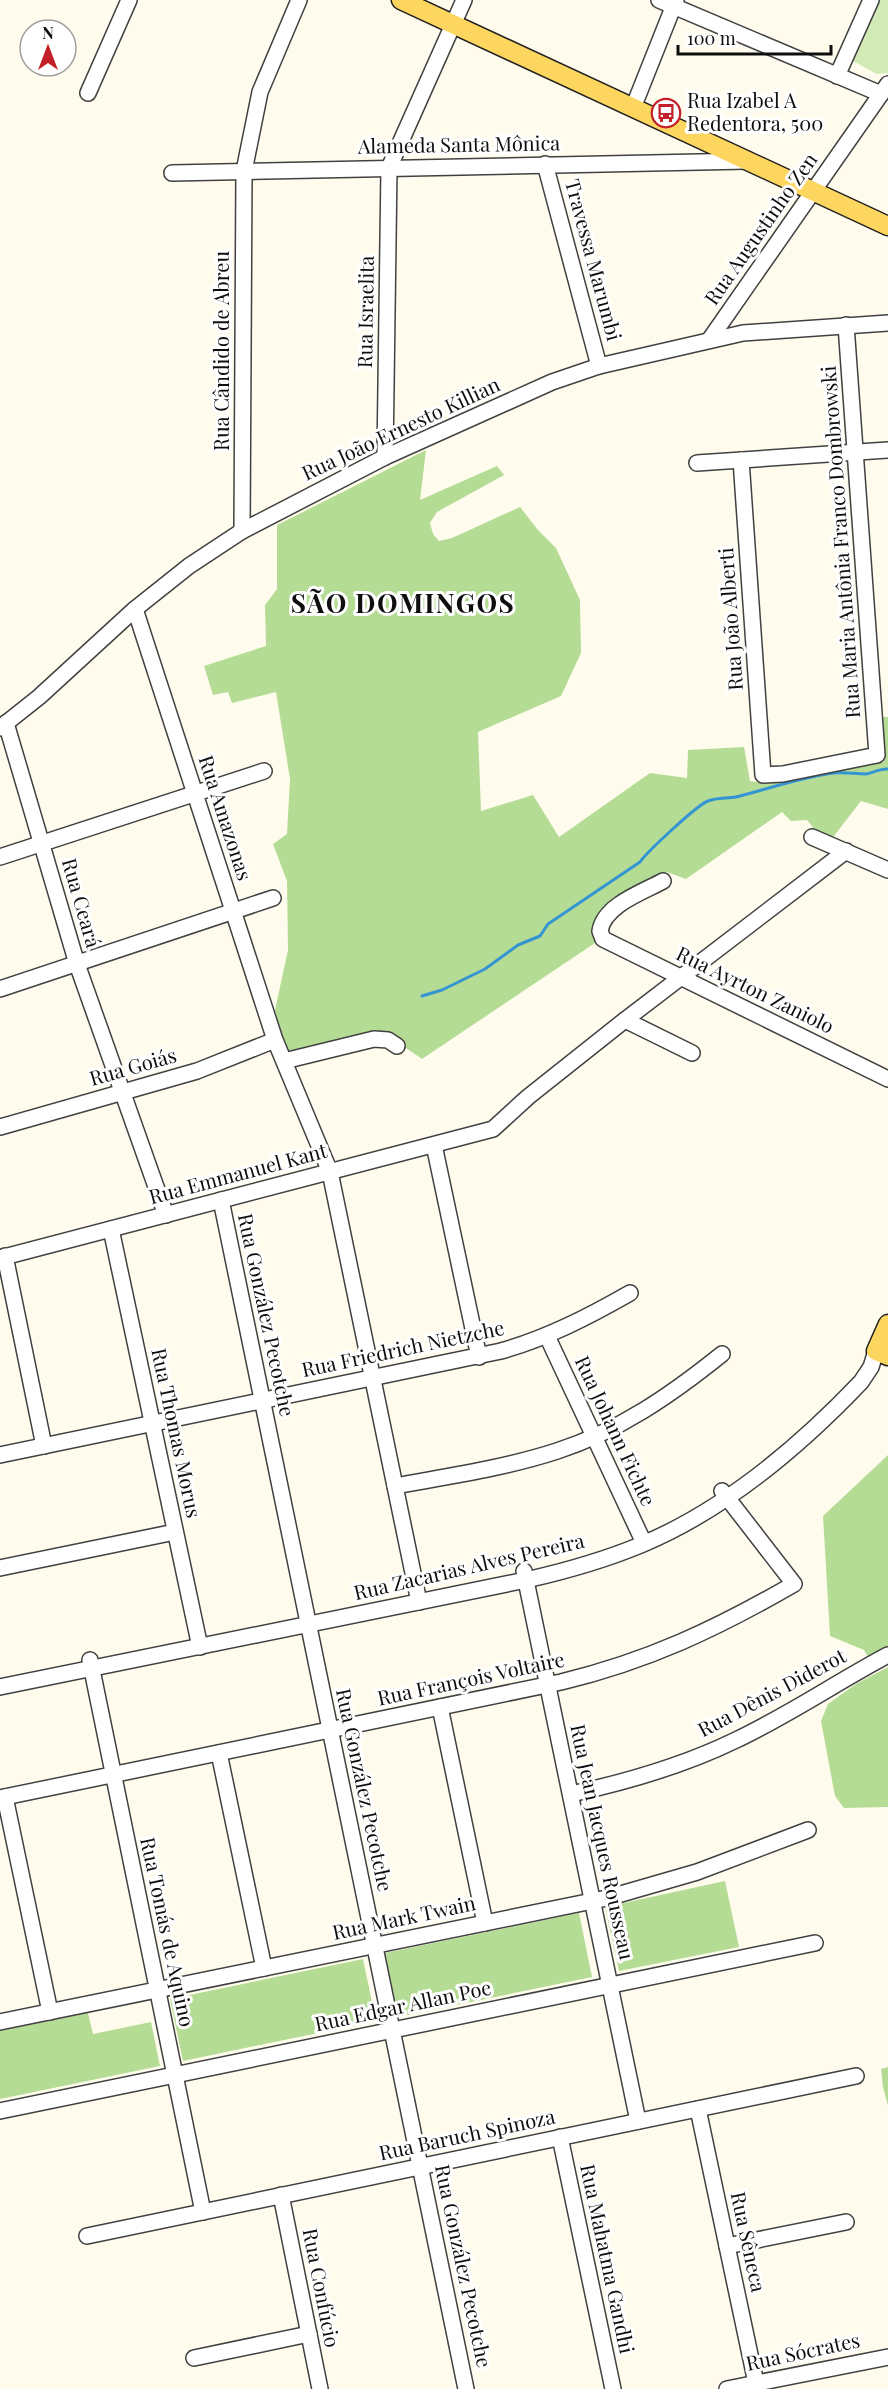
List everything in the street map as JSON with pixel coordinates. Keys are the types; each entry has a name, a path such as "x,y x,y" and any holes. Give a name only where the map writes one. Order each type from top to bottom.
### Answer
{"main road":[{"path":"401,0 888,226"},
{"name":"Rua Zacarias Alves Pereira","path":"882,1353 888,1324"}],"street":[{"path":"88,93 129,0"},
{"name":"Rua Cândido de Abreu","path":"242,531 244,171 260,92 298,0"},
{"path":"389,168 464,0"},
{"path":"659,0 675,3 837,76 884,89"},
{"path":"837,76 871,0"},
{"path":"633,108 675,3"},
{"name":"Rua Augustinho Zen","path":"710,339 884,89"},
{"name":"Alameda Santa Mônica","path":"172,173 747,161"},
{"name":"Travessa Marumbi","path":"545,165 599,366"},
{"name":"Rua Israelita","path":"385,457 389,168"},
{"name":"Rua João Ernesto Killian","path":"3,726 135,609 189,566 242,531 385,457 552,382 599,366 710,339 768,330 888,322"},
{"name":"Rua Maria Antônia Franco Dombrowski","path":"763,775 783,774 877,755 846,325"},
{"path":"697,463 888,450"},
{"name":"Rua João Alberti","path":"741,460 763,775"},
{"name":"Rua Amazonas","path":"135,609 275,1040 330,1172 418,1597"},
{"name":"Rua Ceará","path":"3,726 42,844 77,963 166,1215"},
{"path":"0,857 264,771"},
{"path":"812,837 888,870"},
{"path":"692,1053 625,1020 846,851"},
{"name":"Rua Ayrton Zaniolo","path":"663,881 627,900 606,916 600,931 603,939 888,1079"},
{"path":"0,989 273,898"},
{"name":"Rua Emmanuel Kant","path":"3,1257 486,1131 499,1124 528,1097 625,1020"},
{"path":"284,1061 374,1039 388,1040 397,1046"},
{"name":"Rua Goiás","path":"0,1127 197,1071 275,1040"},
{"path":"434,1145 479,1356"},
{"name":"Rua González Pecotche","path":"220,1200 466,2389"},
{"name":"Rua Thomas Morus","path":"111,1229 199,1642"},
{"path":"3,1257 45,1446"},
{"name":"Rua Friedrich Nietzche","path":"0,1455 479,1356 547,1336 630,1293"},
{"name":"Rua Johann Fichte","path":"547,1336 643,1539"},
{"name":"Rua Zacarias Alves Pereira","path":"0,1678 90,1664 525,1576 643,1539 683,1514 725,1494 882,1353"},
{"path":"395,1486 535,1458 594,1437 654,1406 722,1354"},
{"name":"Rua François Voltaire","path":"2,1798 548,1685 605,1670 686,1641 734,1618 794,1584 725,1494"},
{"path":"0,1568 175,1532"},
{"name":"Rua Jean Jacques Rousseau","path":"525,1576 639,2121"},
{"name":"Rua Dênis Diderot","path":"570,1794 670,1766 734,1741 888,1655"},
{"name":"Rua Zacarias Alves Pereira","path":"0,1688 90,1664"},
{"name":"Rua Tomás de Aquino","path":"90,1664 203,2212"},
{"path":"440,1707 485,1923"},
{"path":"219,1753 264,1968"},
{"path":"2,1798 50,2012"},
{"name":"Rua Mark Twain","path":"0,2022 633,1892 697,1872 808,1830"},
{"name":"Rua Edgar Allan Poe","path":"0,2111 814,1943"},
{"name":"Rua Baruch Spinoza","path":"87,2236 856,2076"},
{"name":"Rua Sêneca","path":"698,2109 756,2383"},
{"name":"Rua Mahatma Gandhi","path":"560,2138 613,2389"},
{"name":"Rua Confúcio","path":"281,2195 320,2389"},
{"path":"727,2246 846,2222"},
{"path":"194,2358 309,2334"},
{"name":"Rua Sócrates","path":"727,2389 888,2357"}],"green space":[{"path":"880,0 888,0 888,73 877,74 851,60"},
{"path":"426,450 420,500 497,466 504,475 437,512 430,523 433,534 439,541 452,538 520,507 556,548 580,600 581,653 561,696 478,732 481,811 533,795 559,837 650,773 687,778 688,750 744,747 750,781 762,783 884,762 883,717 888,717 888,809 861,801 834,836 820,836 807,820 791,821 782,812 686,879 667,872 605,906 596,921 595,943 422,1059 384,1033 369,1031 287,1055 275,1010 288,950 287,881 273,844 287,834 290,779 276,692 232,703 228,692 213,695 204,666 266,646 265,605 277,589 277,525"},
{"path":"888,1455 888,1647 869,1659 864,1650 830,1636 823,1516"},
{"path":"888,1667 888,1807 844,1808 835,1796 821,1721 828,1704 856,1684"},
{"path":"725,1881 739,1947 619,1971 605,1907"},
{"path":"579,1913 592,1977 398,2017 385,1953"},
{"path":"363,1959 376,2021 183,2061 170,1999"},
{"path":"88,2013 93,2034 151,2022 160,2066 0,2099 0,2031"},
{"path":"888,2067 888,2106 881,2069"}],"waterway":[{"path":"422,996 442,990 485,969 518,945 540,936 548,924 640,862 672,829 708,801 736,797 822,775 866,774 888,769"}],"place":[{"name":"Rua Izabel A Redentora, 500","path":"666,113"}],"district":[{"name":"SÃO DOMINGOS","path":"403,604"}]}
